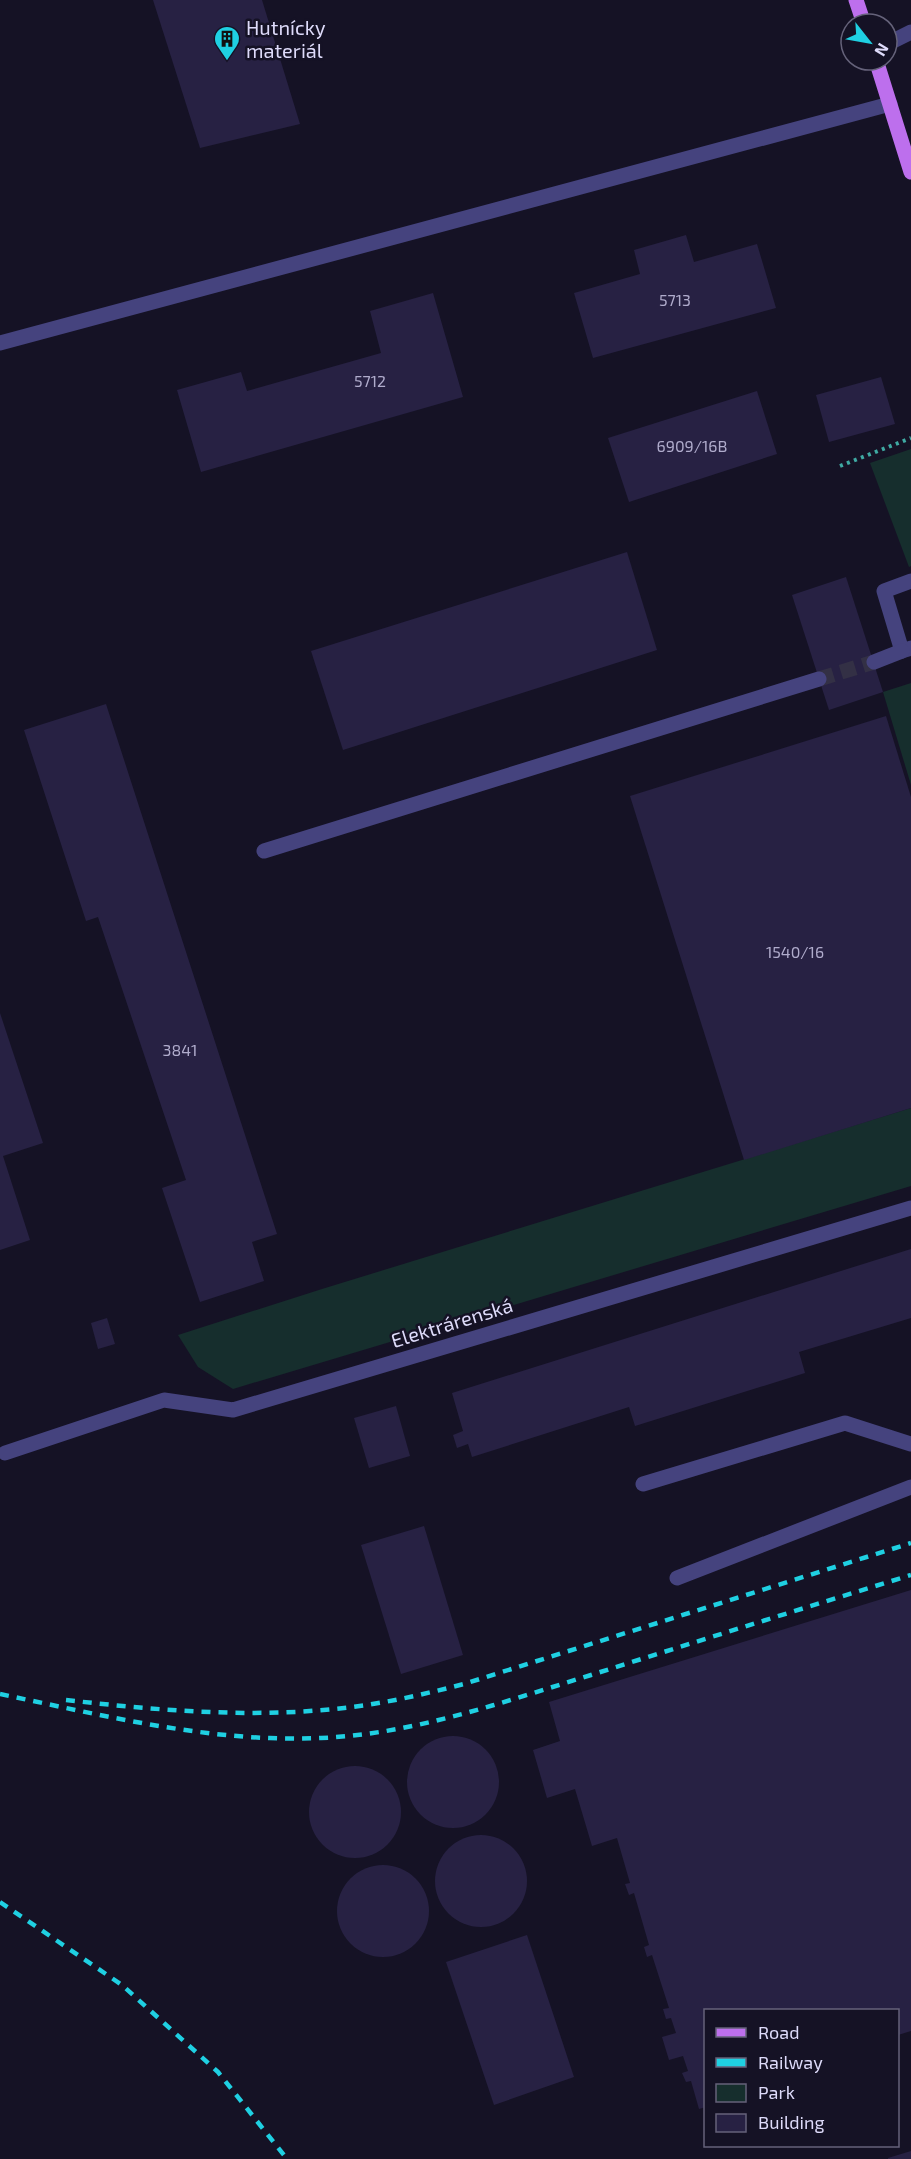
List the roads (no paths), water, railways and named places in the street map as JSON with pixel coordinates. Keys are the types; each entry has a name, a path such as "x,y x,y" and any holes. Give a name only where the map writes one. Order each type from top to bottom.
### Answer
{"main road":[{"path":"880,72 911,172"}],"lane":[{"path":"0,343 890,104"},
{"path":"874,662 907,650 884,591 911,581"},
{"path":"264,851 819,679"},
{"name":"Elektrárenská","path":"5,1454 164,1400 233,1410 911,1208"},
{"path":"643,1484 845,1423 911,1444"},
{"path":"677,1578 911,1487"}],"tunnel":[{"path":"819,679 874,662"}],"railway":[{"path":"66,1700 166,1710 267,1713 350,1707 416,1696 464,1684 911,1543"},
{"path":"0,1694 120,1719 200,1732 281,1738 356,1735 424,1723 491,1706 911,1575"},
{"path":"0,1902 122,1985 218,2072 287,2159"}],"place":[{"name":"Hutnícky materiál","path":"227,62"}]}
